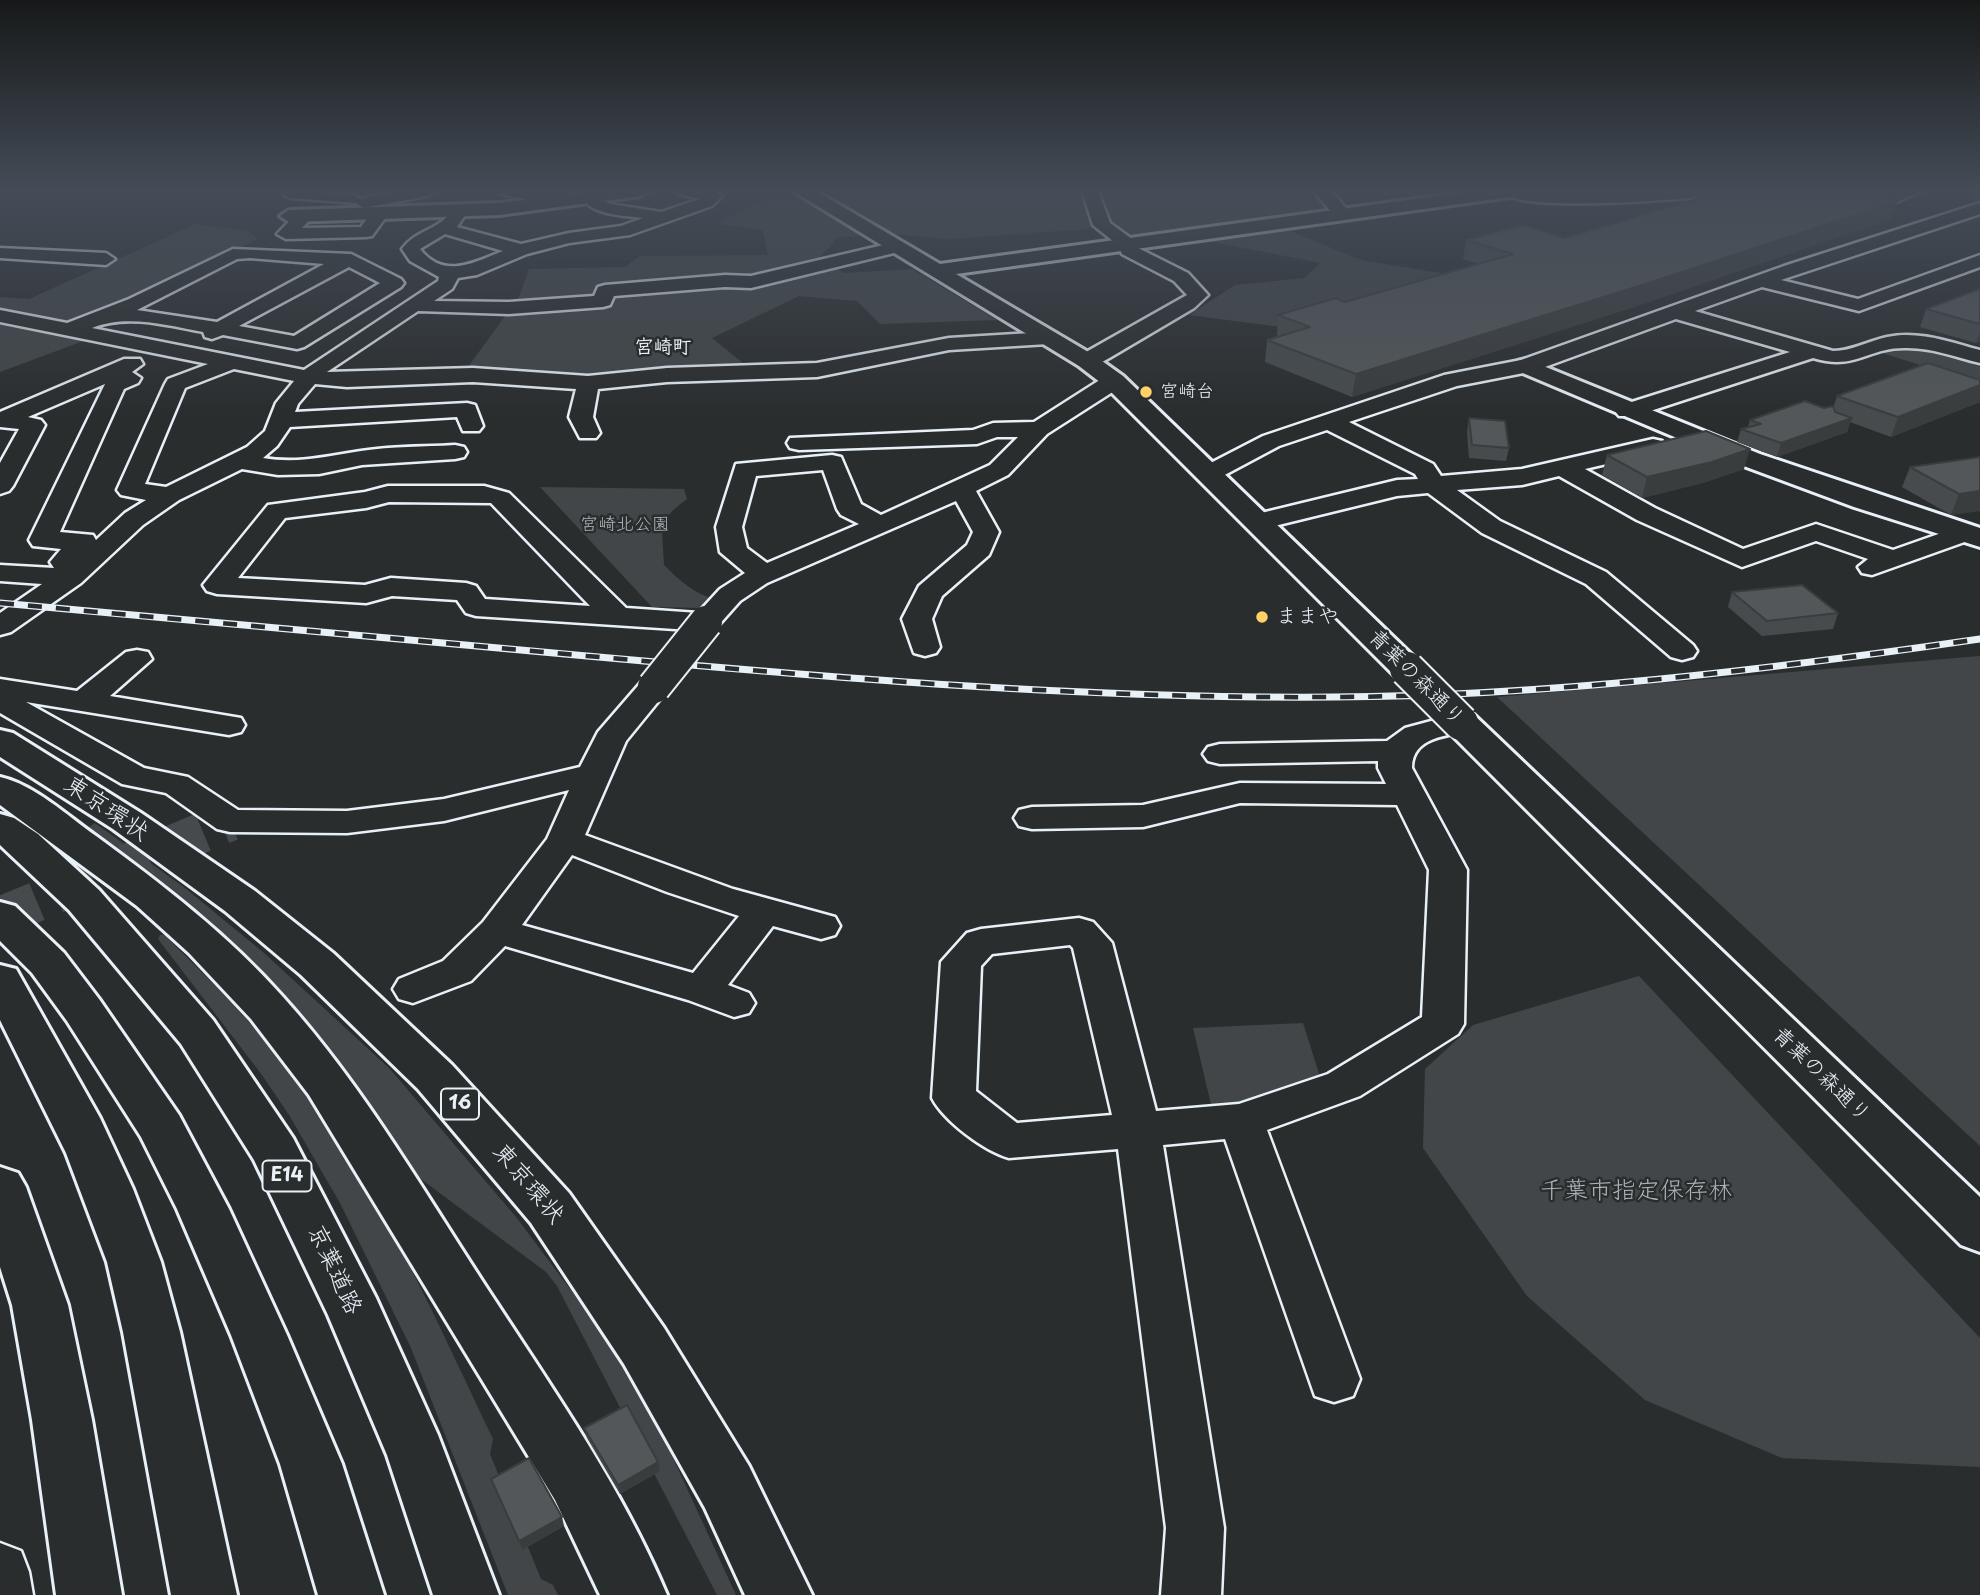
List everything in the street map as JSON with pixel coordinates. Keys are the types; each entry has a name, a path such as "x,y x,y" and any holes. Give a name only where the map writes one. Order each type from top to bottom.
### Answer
{"main road":[{"name":"青葉の森通り","path":"927,265 1087,361 1114,381 1980,1230"},
{"path":"937,271 975,265"},
{"path":"1526,366 1690,437 1972,535"},
{"name":"東京環状","path":"0,741 116,814 240,901 317,964 435,1077 550,1208 644,1346 727,1487 779,1595"},
{"path":"0,788 32,808 152,897 204,943 267,1008 326,1082 577,1480 634,1595"},
{"name":"京葉道路","path":"0,826 24,843 84,900 152,978 197,1032 275,1152 356,1315 416,1455 466,1595"},
{"path":"0,916 48,963 83,1010 160,1128 197,1198 259,1335 311,1464 351,1595"},
{"path":"0,980 46,1060 111,1197 134,1264 157,1361 204,1595"},
{"path":"0,1187 40,1305 62,1419 89,1595"}],"street":[{"path":"48,270 58,265"},
{"path":"71,329 136,303 210,265"},
{"path":"242,274 258,265"},
{"path":"1,419 120,376 162,352 221,330 334,265"},
{"path":"106,314 156,317 297,342 394,284 361,265"},
{"path":"431,265 447,274 470,271 484,265"},
{"path":"415,305 469,311 528,309 603,301 605,290 726,281 751,282 820,265"},
{"path":"1087,361 1108,352 1150,324 1191,303 1198,295 1181,277 1158,265"},
{"path":"1210,473 1252,449 1452,380 1526,366 1808,265"},
{"path":"1762,281 1859,305 1963,265"},
{"path":"0,626 134,519 170,495 242,461 269,442 287,403 321,365 445,285 449,279 447,274"},
{"path":"156,317 181,304"},
{"path":"1675,312 1832,358 1848,358 1895,342 1944,347 1980,357"},
{"path":"0,316 71,329 162,352 309,377 347,380 473,375 588,383 667,375 817,370 949,344 1048,338"},
{"path":"1627,411 1811,352"},
{"path":"120,376 176,384 232,362"},
{"path":"67,570 83,541 43,540 120,376"},
{"path":"413,989 457,971 497,930 564,841 591,775 610,739 730,595 765,574 962,489 999,470 1039,429 1114,381"},
{"path":"588,383 581,417 588,433"},
{"path":"170,495 130,490 176,384"},
{"path":"281,419 467,410 471,426"},
{"path":"0,486 33,425 1,419"},
{"path":"1330,422 1424,469 1435,486 1491,527 1595,578 1682,651"},
{"path":"767,444 977,437 993,430 1039,429"},
{"path":"1258,522 1397,488 1522,477 1690,437"},
{"path":"242,461 278,468 319,467 362,458 456,452"},
{"path":"765,574 734,552 729,527 745,469 832,462 850,509 881,525"},
{"path":"1564,468 1646,514 1742,559 1816,532 1894,559"},
{"path":"925,647 918,619 929,592 979,549 986,532 962,489"},
{"path":"618,616 500,498 484,494 388,494 277,511 217,585 366,594 391,587 466,592 476,607 706,622"},
{"path":"1868,568 1972,535"},
{"path":"0,573 67,570"},
{"path":"85,700 137,659"},
{"path":"0,688 229,725"},
{"path":"0,700 134,777 176,784 230,821 347,822 444,810 591,775"},
{"path":"1191,1595 1195,1528 1138,1130 1092,943 1079,931 981,942 961,962 954,1098 1009,1141 1138,1130 1241,1121 1344,1084 1443,1024 1448,870 1395,768 1396,751 1401,743 1411,737 1461,723"},
{"path":"1220,754 1396,751"},
{"path":"1032,818 1143,816 1240,793 1409,795"},
{"path":"564,841 593,848 661,877 763,912 821,926"},
{"path":"497,930 718,996 763,912"},
{"path":"1241,1121 1334,1379"},
{"path":"0,1572 3,1595"}],"green space":[{"path":"104,265 206,265 137,300 71,324 0,312 0,297 29,299"},
{"path":"831,265 844,273 912,269 997,320 880,324 857,301 799,296 712,338 749,368 606,376 465,371 519,297 529,269"},
{"path":"1318,265 1394,265 1458,276 1281,327 1189,315 1235,285 1304,278"},
{"path":"0,323 86,340 0,372"},
{"path":"1910,345 1980,360 1980,384 1879,352"},
{"name":"宮崎北公園","path":"540,487 684,489 687,499 670,514 663,527 664,565 694,590 715,599 703,608 652,607"},
{"path":"1980,656 1980,1146 1497,697"},
{"path":"95,823 185,888 264,953 390,1069 516,1217 600,1329 667,1445 736,1595 717,1595 557,1286 546,1272 410,1171 379,1121 353,1089 128,860 131,857 84,830"},
{"path":"160,935 164,935 208,979 272,1048 310,1097 352,1161 416,1278 493,1439 490,1454 541,1579 553,1585 558,1595 508,1595 411,1348 340,1203 289,1115 262,1075 158,939"},
{"name":"千葉市指定保存林","path":"1639,976 1980,1338 1980,1467 1782,1458 1645,1400 1527,1296 1423,1148 1425,1069 1473,1025"},
{"path":"1303,1023 1322,1083 1213,1113 1193,1028"}],"building":[{"path":"1473,265 1702,265 1356,374 1267,340 1310,327 1278,315 1336,298 1345,302"},
{"path":"1980,289 1980,324 1926,309"},
{"path":"1928,363 1980,380 1980,385 1898,417 1837,396"},
{"path":"1805,401 1824,408 1833,406 1835,412 1852,418 1781,443 1741,429 1761,424 1750,420"},
{"path":"1469,418 1505,421 1509,448 1472,445"},
{"path":"1706,431 1750,449 1712,462 1647,477 1607,455"},
{"path":"1980,457 1980,491 1959,494 1910,467"},
{"path":"1802,585 1838,613 1767,621 1732,592"},
{"path":"627,1405 658,1462 618,1485 584,1428"},
{"path":"529,1458 562,1517 519,1541 491,1479"}],"tunnel":[{"path":"0,917 230,821"}],"railway":[{"path":"0,603 773,672 1053,691 1240,697 1415,695 1577,686 1739,671 1980,639"}],"place":[{"name":"宮崎台","path":"1146,392"},
{"name":"ままや","path":"1262,617"}],"district":[{"name":"宮崎町","path":"663,348"}]}
